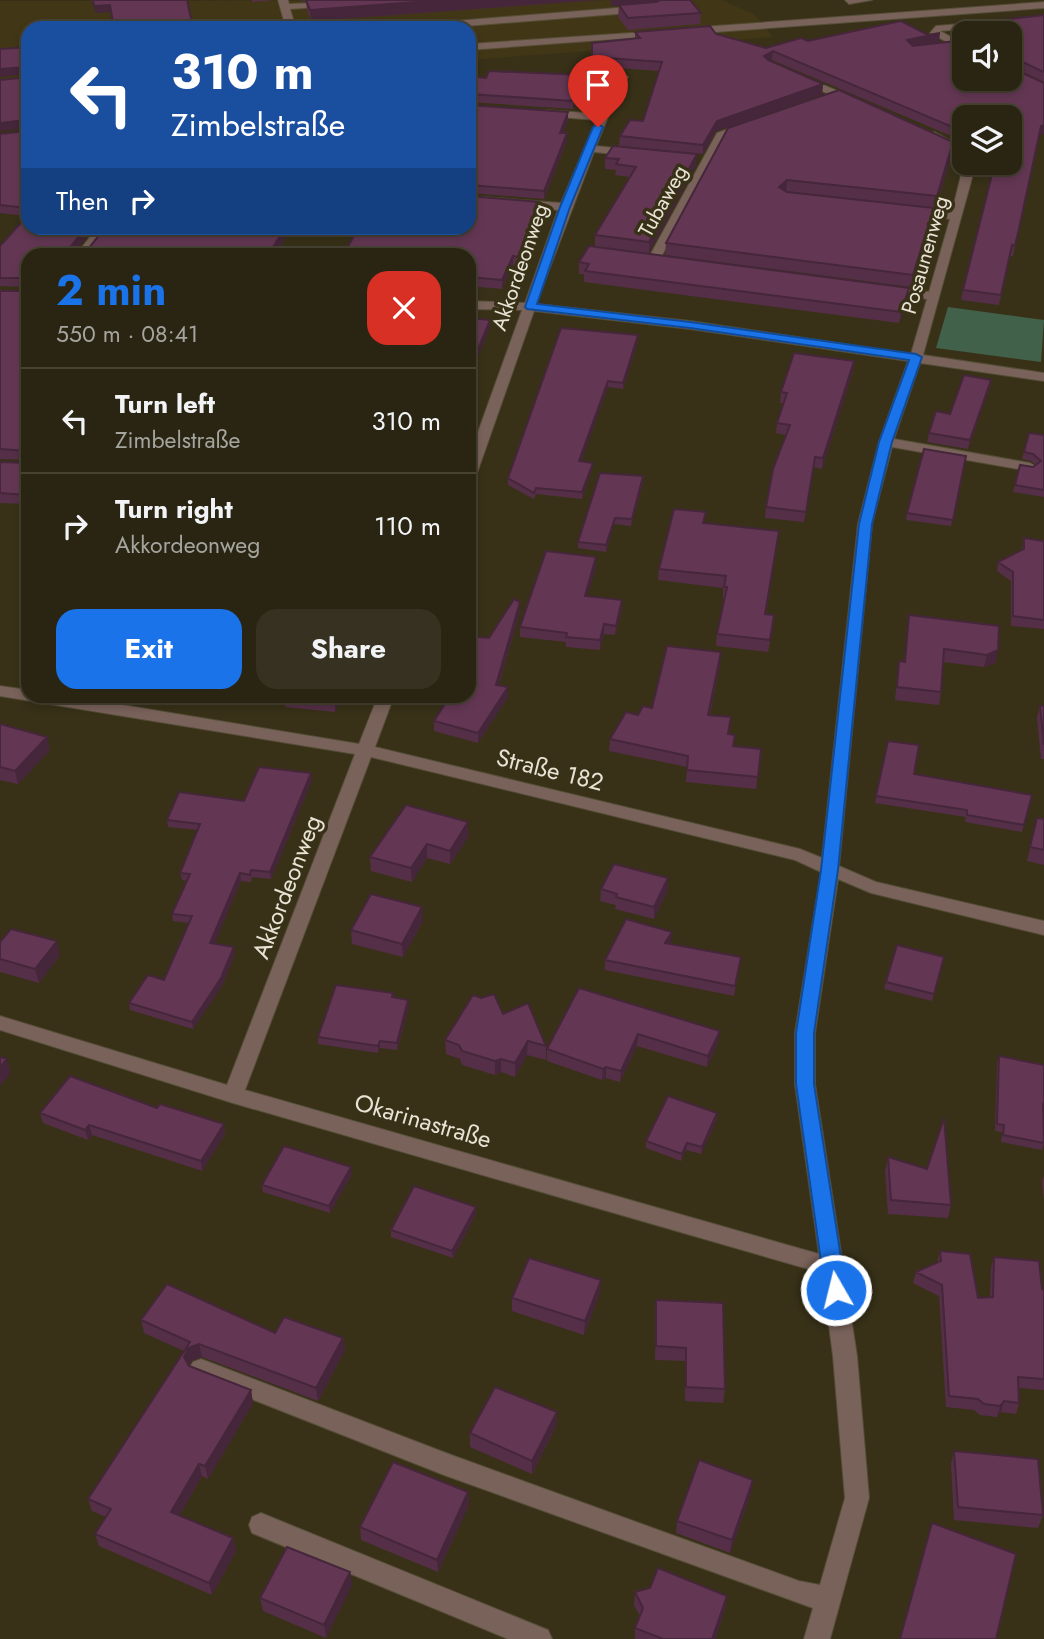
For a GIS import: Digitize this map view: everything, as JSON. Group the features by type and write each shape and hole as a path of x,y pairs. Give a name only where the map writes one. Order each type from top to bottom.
{"street":[{"path":"289,21 284,3 376,0"},
{"path":"476,22 656,8 673,2 672,0"},
{"path":"849,1 867,0"},
{"path":"676,32 1044,5"},
{"path":"1022,22 1044,20"},
{"path":"952,28 936,29 935,33 952,42"},
{"path":"476,46 663,33"},
{"path":"934,47 952,46"},
{"path":"793,75 864,105"},
{"name":"Akkordeonweg","path":"476,456 565,207 614,88 623,77"},
{"path":"825,99 839,94"},
{"path":"536,112 602,117"},
{"name":"Tubaweg","path":"667,261 648,258 721,135 760,121"},
{"path":"926,132 952,146"},
{"name":"Tubaweg","path":"589,148 641,154"},
{"name":"Tubaweg","path":"694,160 707,161"},
{"name":"Posaunenweg","path":"817,1639 857,1498 845,1356 805,1084 805,1033 830,870 865,524 886,442 916,357 967,175"},
{"path":"476,200 565,207"},
{"path":"903,210 955,216"},
{"path":"866,287 933,296"},
{"path":"476,305 531,307 690,325 1044,377"},
{"path":"886,442 1030,467"},
{"path":"0,691 21,694"},
{"name":"Straße 182","path":"77,703 365,750 800,855 871,887 1044,928"},
{"name":"Akkordeonweg","path":"233,1095 383,703"},
{"name":"Okarinastraße","path":"0,1023 233,1095 832,1267"},
{"path":"201,1369 444,1464 799,1593 828,1599"},
{"path":"261,1525 539,1639"}],"shaded area":[{"path":"721,0 754,14 773,37 476,59 476,21 21,21 21,94 0,96 0,1"}],"green space":[{"path":"948,307 1044,320 1041,362 936,348"}],"building":[{"path":"93,0 187,0 192,21 113,21 110,5 94,6"},
{"path":"306,0 443,0 310,10"},
{"path":"690,0 701,13 628,18 619,5 656,2"},
{"path":"1044,15 1044,72 1022,62 1022,21 991,21"},
{"path":"901,21 928,35 940,33 907,40 913,46 952,41 952,91 1022,91 1022,73 1044,83 1044,125 1041,126 1015,246 1012,245 1001,295 963,290 992,175 1022,175 1022,105 952,105 952,127 773,51 764,56 823,84 717,121 703,145 620,136 630,120 643,121 662,62 592,57 592,43 640,38 635,32 710,26 716,34 766,48 801,38 808,41"},
{"path":"21,48 21,67 0,69 0,49"},
{"path":"489,71 583,75 573,101 476,94 476,77 486,78"},
{"path":"21,78 21,121 0,123 0,80"},
{"path":"839,90 952,142 937,196 787,180 779,187 787,192 934,208 913,275 666,243 728,128"},
{"path":"476,105 568,112 560,133 567,133 544,191 476,186"},
{"path":"21,132 21,207 0,205 0,134"},
{"path":"613,146 697,154 649,242 595,235 636,167 616,164 619,159 605,158"},
{"path":"476,197 539,202 518,257 513,256 502,280 476,278 476,248 347,248 354,235 476,235"},
{"path":"21,223 21,235 80,235 72,248 21,248 21,278 0,278 0,246"},
{"path":"99,235 281,235 272,248 89,248"},
{"path":"589,246 909,288 901,312 585,271 589,264 579,262"},
{"path":"0,291 21,291 21,450 0,449"},
{"path":"476,319 490,320 476,354"},
{"path":"561,328 638,335 623,383 608,381 579,461 593,463 582,492 536,488 534,493 508,478"},
{"path":"794,353 854,361 823,458 815,457 806,512 766,507 773,469 790,425 777,423 787,393 781,392"},
{"path":"964,375 991,380 970,440 929,433 936,411 950,414"},
{"path":"1029,433 1044,435 1044,490 1015,485 1020,465 1033,467 1041,461 1033,454 1024,452"},
{"path":"924,449 966,456 953,520 907,513"},
{"path":"0,462 21,463 21,494 0,493"},
{"path":"600,473 643,476 632,519 615,518 606,545 578,542"},
{"path":"674,509 706,512 703,523 779,531 765,614 774,615 770,640 717,634 727,587 724,587 726,576 659,569"},
{"path":"1024,538 1044,541 1044,620 1013,616 1013,572 998,562 1024,549"},
{"path":"546,551 596,557 585,596 622,600 616,626 604,624 600,640 566,637 567,633 520,627"},
{"path":"514,599 520,602 496,685 508,687 478,733 434,721 446,703 476,703 476,637 489,638"},
{"path":"909,615 999,626 998,650 987,655 944,649 941,692 897,687 899,661 905,662"},
{"path":"667,646 721,652 708,715 731,717 728,734 735,735 733,746 761,749 758,777 687,770 688,756 610,739 626,712 638,715 643,706 652,708"},
{"path":"1040,706 1044,706 1044,745"},
{"path":"0,724 47,737 15,771 0,767"},
{"path":"888,741 919,745 914,774 1032,795 1024,825 967,815 967,810 876,796"},
{"path":"259,767 311,773 270,872 251,870 250,875 240,873 210,943 234,947 221,978 192,1022 129,1003 148,975 164,980 192,916 172,914 190,874 180,873 200,824 167,820 179,792 244,801"},
{"path":"406,805 468,822 450,851 427,844 411,868 370,857"},
{"path":"1037,818 1044,819 1044,850 1030,847"},
{"path":"614,864 668,878 654,907 616,897 617,894 601,889"},
{"path":"371,894 422,907 402,944 351,930"},
{"path":"626,919 672,932 665,943 741,957 735,986 605,960"},
{"path":"11,929 57,941 35,969 0,959 0,942"},
{"path":"897,945 944,957 934,994 886,982"},
{"path":"336,985 393,993 392,997 408,1000 397,1043 380,1041 378,1046 318,1037"},
{"path":"579,988 720,1031 708,1056 638,1034 621,1071 606,1067 603,1069 547,1049"},
{"path":"494,994 503,1014 528,1003 546,1046 528,1041 515,1063 501,1059 495,1061 462,1051 459,1045 445,1040 473,995 481,998"},
{"path":"999,1056 1044,1065 1044,1143 1003,1135 1004,1125 997,1124"},
{"path":"0,1057 7,1059 0,1067"},
{"path":"70,1076 157,1108 160,1104 224,1124 201,1161 89,1125 85,1130 40,1113"},
{"path":"668,1096 717,1113 702,1147 687,1143 682,1154 646,1141"},
{"path":"944,1118 951,1205 891,1200 888,1157 927,1169"},
{"path":"284,1146 351,1167 329,1206 262,1185"},
{"path":"414,1186 476,1207 452,1251 391,1230"},
{"path":"940,1251 970,1254 978,1298 993,1297 994,1257 1039,1261 1044,1290 1044,1379 1018,1377 1019,1403 1004,1401 1000,1406 984,1404 978,1399 949,1396 942,1285 916,1272 941,1261"},
{"path":"529,1258 601,1280 585,1321 512,1298"},
{"path":"167,1284 275,1333 284,1317 343,1338 316,1388 199,1344 188,1348 184,1357 189,1366 251,1390 205,1466 199,1464 171,1512 233,1538 209,1583 95,1534 111,1509 88,1499 190,1342 141,1320"},
{"path":"656,1300 723,1303 725,1389 686,1387 686,1348 656,1346"},
{"path":"495,1387 557,1412 532,1461 470,1433"},
{"path":"954,1451 1038,1459 1043,1515 958,1507"},
{"path":"699,1460 753,1480 732,1540 677,1521"},
{"path":"393,1462 468,1492 437,1560 360,1527"},
{"path":"932,1523 1016,1554 996,1639 900,1639"},
{"path":"287,1547 350,1572 324,1625 260,1598"},
{"path":"658,1568 727,1596 712,1639 663,1639 635,1628 643,1608 635,1592 650,1588"}],"route":[{"path":"598,127 565,207 531,307 690,325 916,357 886,442 865,524 830,870 805,1033 805,1084 836,1290"}]}
